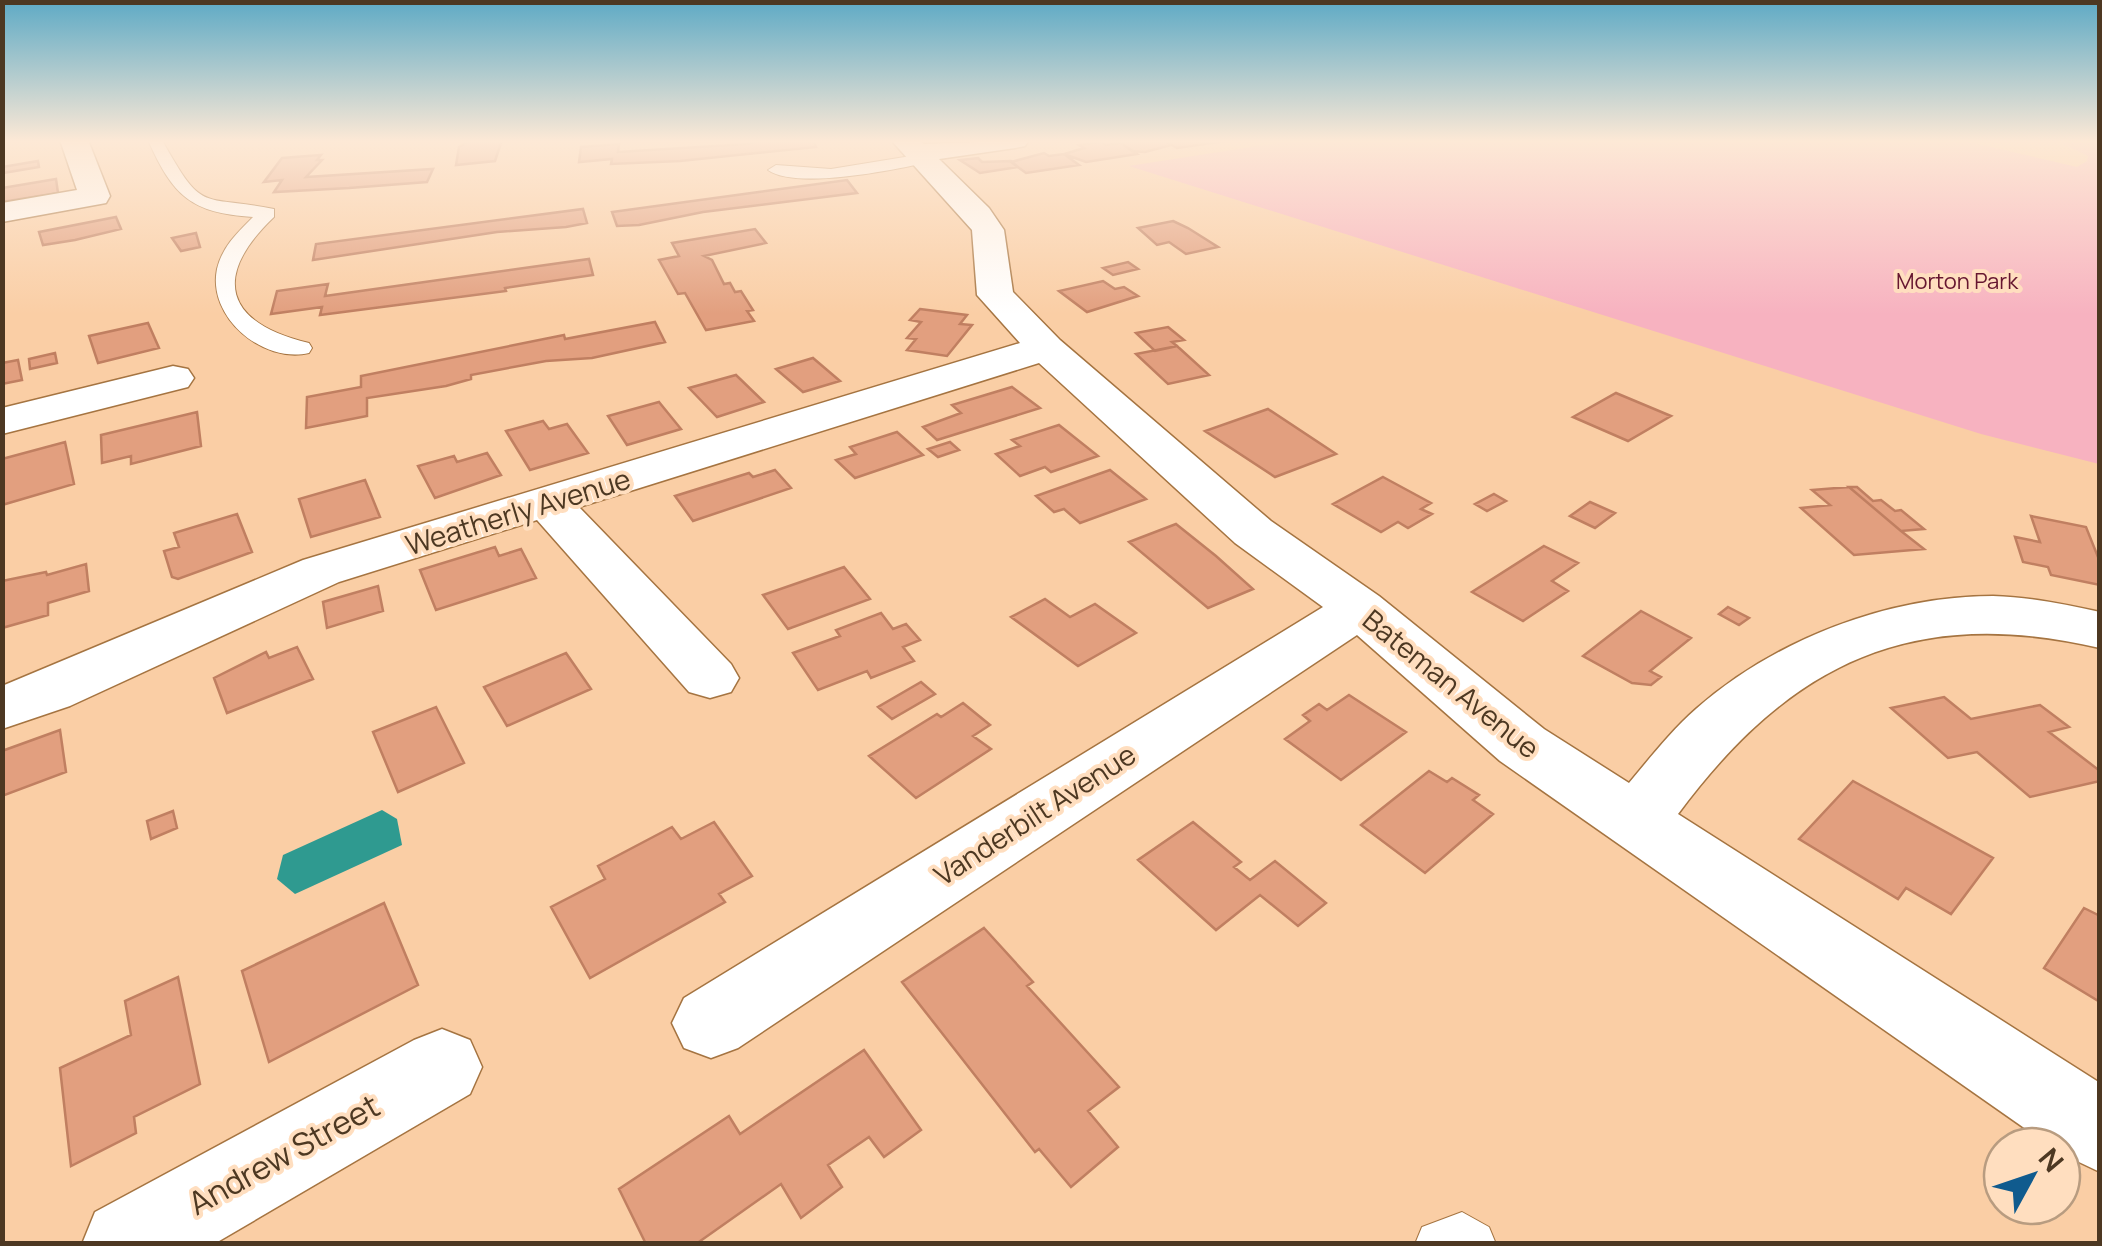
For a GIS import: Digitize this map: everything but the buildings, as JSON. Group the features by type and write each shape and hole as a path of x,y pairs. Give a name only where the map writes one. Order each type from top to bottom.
{"street":[{"path":"2,213 83,198"},
{"name":"Bateman Avenue","path":"962,198 988,230 995,296 1046,348 1253,532 1360,608 1522,745 2100,1131"},
{"name":"Weatherly Avenue","path":"2,708 50,692 321,570 548,504 1046,348"},
{"path":"2,421 173,378"},
{"path":"548,504 710,678"},
{"name":"Vanderbilt Avenue","path":"711,1024 1360,608"},
{"path":"1634,823 1716,725 1811,657 1912,623 1979,614 2041,617 2100,630"},
{"name":"Andrew Street","path":"127,1244 442,1067"}],"lane":[{"path":"190,198 197,203 268,213 226,264 222,281 240,325 268,342 302,348"},
{"path":"1439,1244 1462,1236 1472,1244"}],"green space":[{"name":"Morton Park","path":"1231,198 2099,198 2099,464 1981,434"}],"water":[{"path":"382,810 397,819 402,845 295,894 277,879 283,855"}]}
